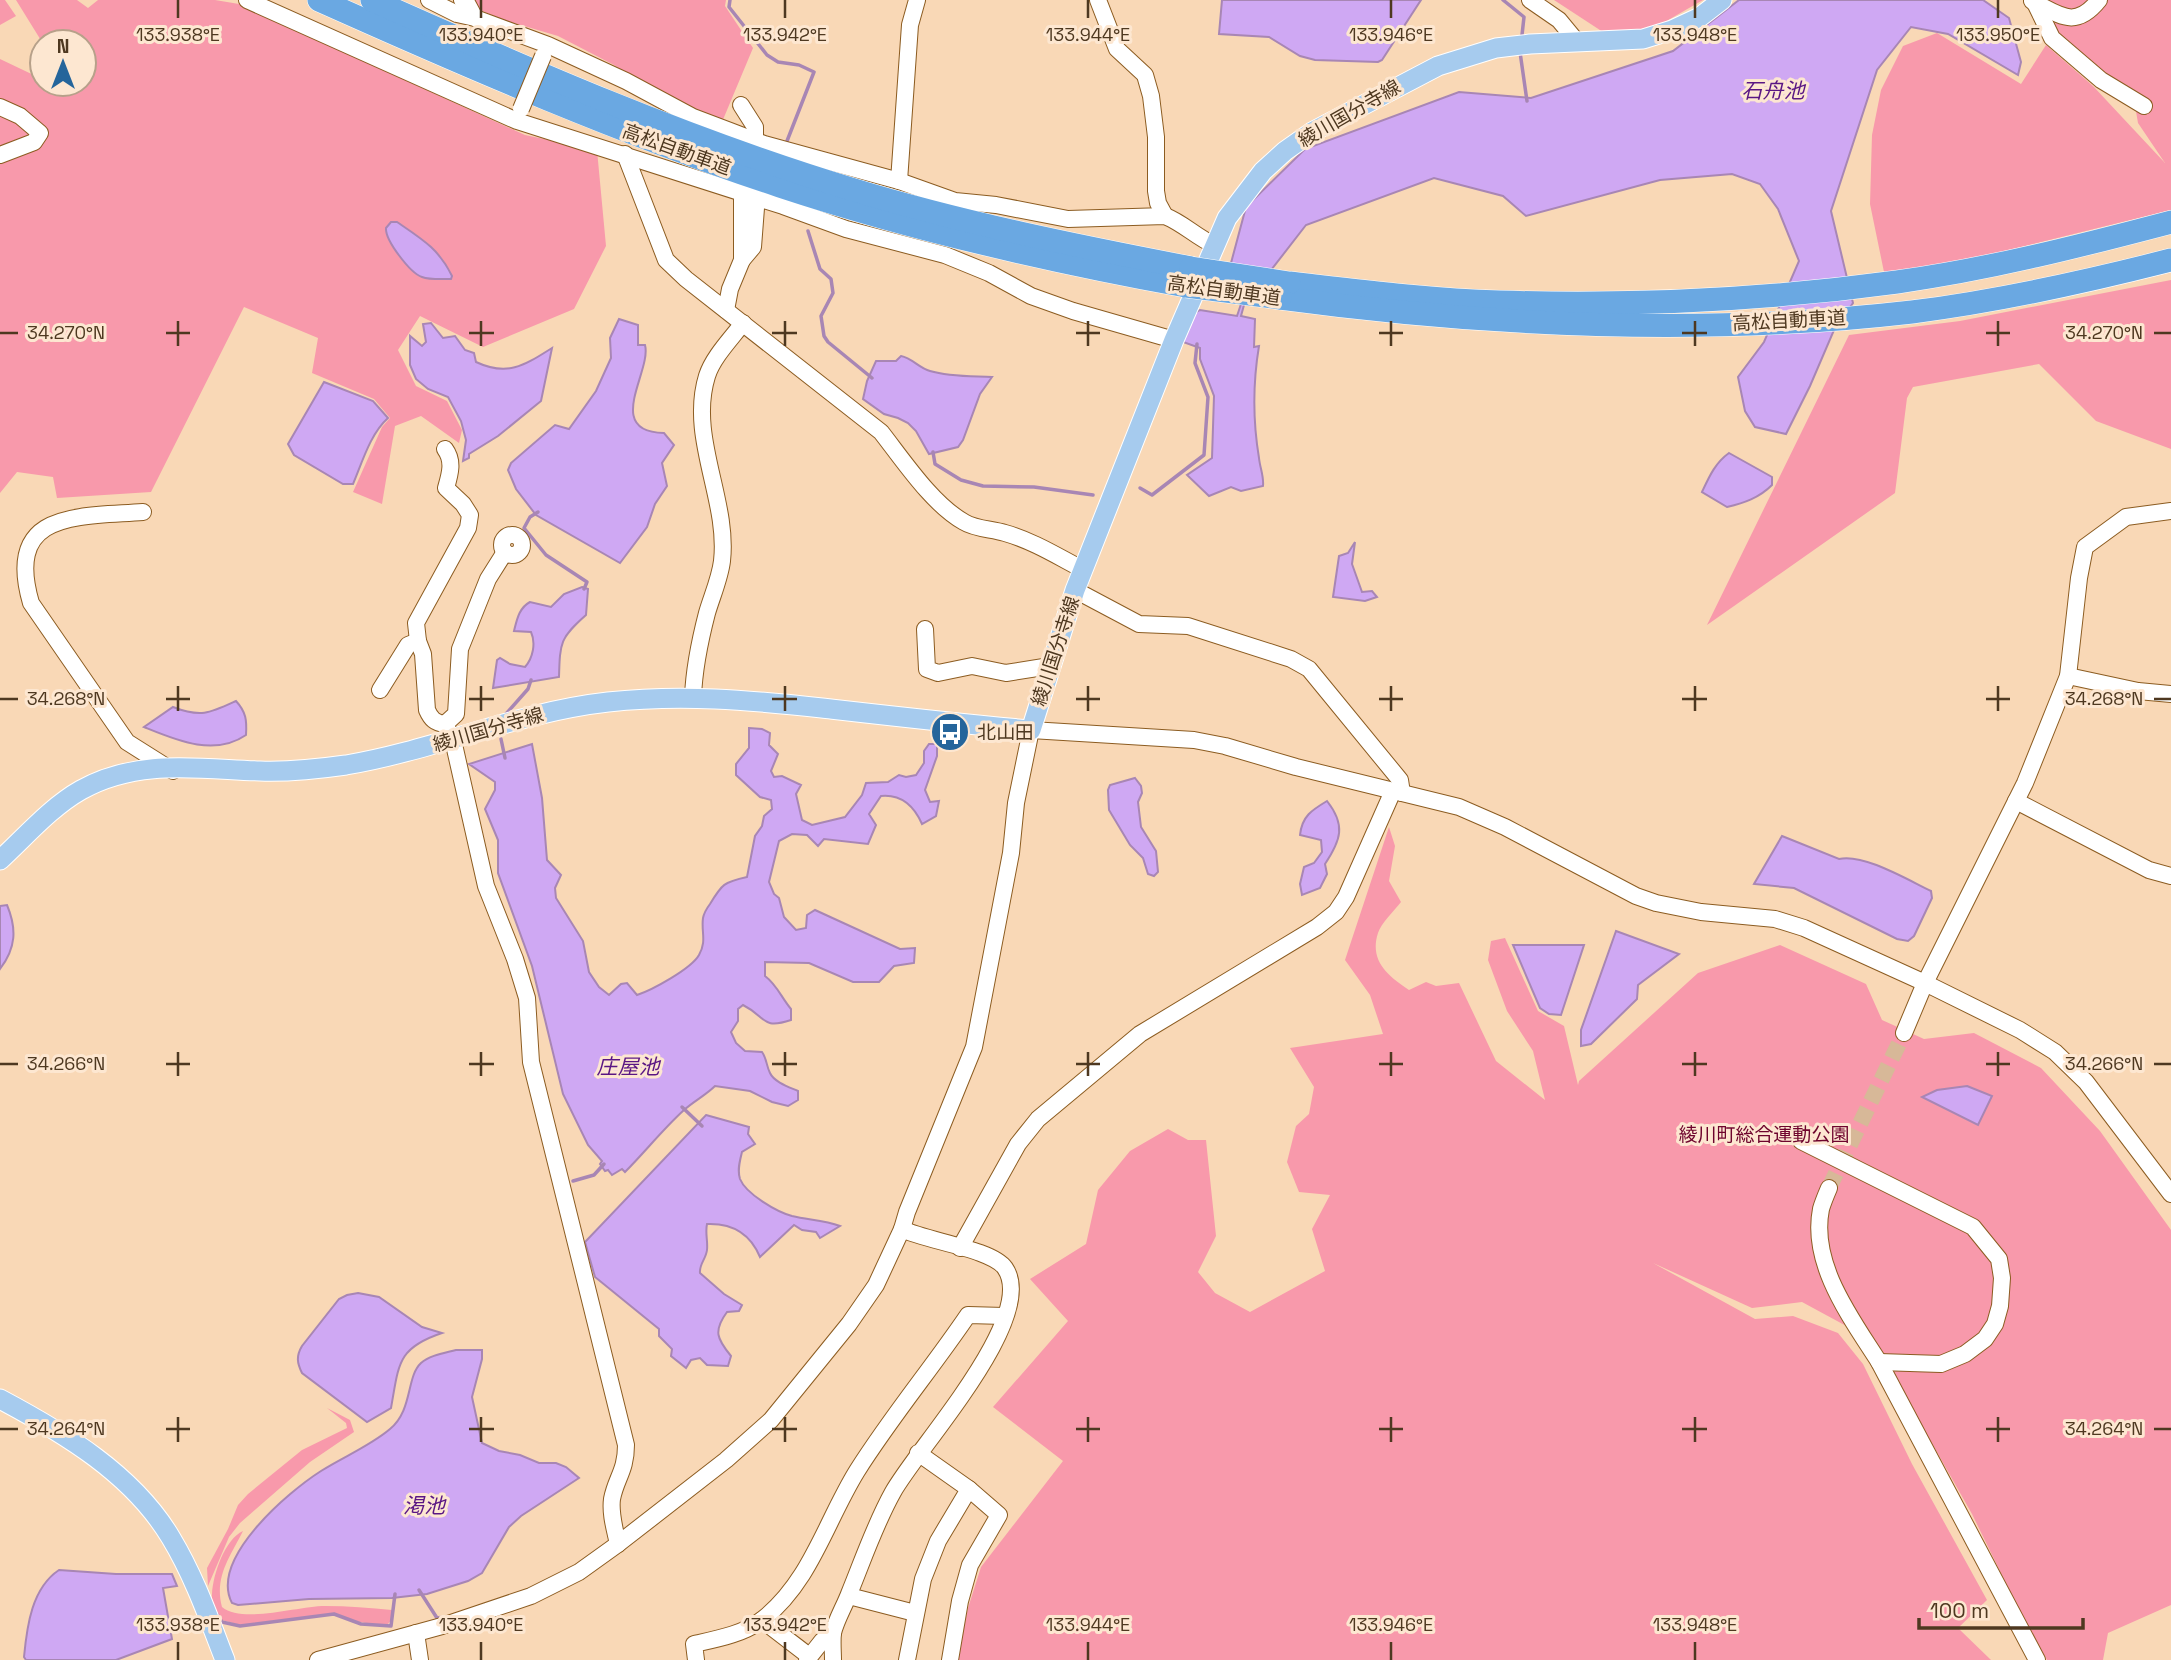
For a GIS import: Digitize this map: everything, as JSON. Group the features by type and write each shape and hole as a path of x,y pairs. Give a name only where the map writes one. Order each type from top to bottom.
{"highway":[{"name":"高松自動車道","path":"319,0 534,95 780,186 1042,259 1284,291 1369,310 1495,320 1626,325 1809,321 1912,312 2059,288 2171,260"},
{"name":"高松自動車道","path":"372,0 542,75 708,141 798,172 929,211 1189,277"},
{"name":"高松自動車道","path":"1284,291 1377,293 1499,302 1623,303 1732,299 1899,282 2044,255 2171,222"}],"main road":[{"name":"綾川国分寺線","path":"0,860 80,790 120,773 139,769 305,769 395,755 449,732 560,710 649,698 693,697 1031,730 1075,590 1174,341 1227,218 1263,171 1312,132 1410,79 1448,62 1496,48 1643,39 1700,17 1722,0"},
{"path":"0,1399 82,1447 141,1497 171,1537 192,1577 225,1660"}],"street":[{"path":"247,0 519,115 625,154 846,229 991,268 1031,296 1174,341"},
{"path":"429,0 626,81 693,117 776,147 900,181 955,201 1005,212 1068,219 1165,216 1214,245"},
{"path":"462,0 475,18"},
{"path":"900,181 910,25 917,0"},
{"path":"1098,0 1117,49 1145,75 1151,96 1156,137 1156,191 1158,203 1165,216"},
{"path":"1530,0 1559,20 1578,43"},
{"path":"2032,1 2065,18 2078,18 2099,0"},
{"path":"2032,1 2052,38 2101,80 2144,107"},
{"path":"519,115 546,50"},
{"path":"741,105 755,127 755,137"},
{"path":"0,107 20,116 40,133 34,142 0,155"},
{"path":"625,154 666,260 881,432 910,473 965,523 1006,533 1040,546 1083,569"},
{"path":"726,310 730,289 742,260 743,194"},
{"path":"742,260 753,247 756,208"},
{"path":"693,697 705,621 722,562 722,539 702,419 703,395 708,374 718,356 743,324"},
{"path":"445,449 452,468 446,488 470,515 468,528 416,623 423,654 427,710 430,717 449,732"},
{"path":"1904,1033 1925,983 2016,801 2068,676 2085,547 2126,517 2171,511"},
{"path":"143,512 75,517 42,529 30,544 26,556 25,582 31,603 127,742 172,771"},
{"path":"505,552 488,579 460,649 456,714 449,732 486,886 527,998 531,1062 626,1445 623,1473 612,1498 618,1544"},
{"path":"960,1248 1018,1144 1038,1119 1140,1034 1317,927 1336,912 1398,792 1401,780 1309,669 1291,659 1188,626 1139,624 1075,590"},
{"path":"925,629 927,669 938,673 972,666 1006,673 1050,666"},
{"path":"380,690 408,645 418,641"},
{"path":"2068,676 2138,691 2171,694"},
{"path":"318,1660 416,1633 531,1596 579,1572 726,1460 771,1420 849,1324 876,1285 902,1229 906,1212 972,1054 1011,853 1016,803 1031,730 1194,740 1225,746 1296,767 1459,807 1505,827 1636,896 1656,903 1701,912 1775,919 1804,928 1925,983 2020,1030 2055,1052 2086,1082 2171,1194"},
{"path":"2016,801 2149,870 2171,876"},
{"path":"1801,1141 1973,1227 1992,1247 1999,1259 2002,1278 2000,1306 1995,1324 1985,1339 1965,1354 1941,1364 1879,1362"},
{"path":"1829,1188 1821,1210 1821,1250 1832,1280 1847,1311 1879,1362 2037,1660"},
{"path":"833,1660 833,1633 881,1515 918,1453 985,1361 999,1335 1011,1292 1010,1279 1004,1267 994,1257 917,1237 902,1229"},
{"path":"696,1660 694,1644 732,1635 762,1620 805,1572 856,1472 968,1315 1004,1316"},
{"path":"918,1453 969,1489 999,1515 970,1565 960,1601 950,1660"},
{"path":"907,1660 923,1579 938,1541 969,1489"},
{"path":"849,1596 915,1613"},
{"path":"762,1620 808,1658 822,1641 833,1633"},
{"path":"416,1633 420,1660"}],"green space":[{"path":"0,0 5,0 16,16 0,25"},
{"path":"16,0 77,0 88,8 98,0 215,0 239,4 525,135 597,150 606,246 574,309 483,347 420,316 398,350 416,386 447,401 462,430 459,443 421,416 395,426 382,504 353,492 382,427 390,418 374,399 312,373 318,338 244,307 151,492 57,498 53,477 17,472 0,493 0,59 28,72 28,98 98,98 98,28 33,28"},
{"path":"456,0 726,0 725,6 753,48 722,122 664,98 614,65 558,36 504,20"},
{"path":"1554,0 1703,0 1656,27 1606,34"},
{"path":"2043,0 2171,0 2171,210 1956,263 1884,272 1870,204 1872,135 1881,90 1903,46 1937,33 2021,84 2046,45 2093,86 2165,163 2138,123 2133,94 2104,76 2059,34"},
{"path":"2171,280 2171,449 2096,421 2039,364 1913,387 1907,398 1895,493 1707,625 1849,335 1960,321"},
{"name":"綾川町総合運動公園","path":"1389,827 1395,846 1389,881 1401,902 1378,933 1376,952 1382,967 1409,990 1426,982 1436,986 1459,983 1496,1061 1545,1100 1533,1051 1507,1011 1488,960 1491,941 1505,938 1538,1011 1564,1026 1578,1085 1579,1081 1698,973 1780,945 1866,984 1882,1020 1924,1039 1974,1033 2041,1068 2100,1131 2171,1230 2171,1605 2108,1633 2103,1660 2047,1660 1972,1514 1874,1341 1802,1302 1752,1308 1653,1263 1755,1319 1793,1316 1838,1333 1863,1364 1912,1464 1987,1600 1958,1628 1991,1660 957,1660 968,1608 981,1567 1063,1461 993,1407 1068,1321 1030,1279 1086,1244 1098,1190 1130,1151 1168,1129 1188,1140 1206,1140 1216,1236 1198,1272 1215,1293 1250,1312 1325,1271 1312,1229 1330,1195 1299,1192 1287,1162 1296,1126 1309,1114 1314,1087 1290,1048 1383,1034 1370,995 1345,960"},
{"path":"327,1408 350,1420 354,1432 310,1462 240,1523 229,1537 208,1586 207,1568 238,1505 302,1450 347,1428 346,1423"},
{"path":"243,1531 222,1577 222,1607 231,1612 257,1614 314,1607 359,1607 392,1610 392,1619 388,1624 381,1625 359,1622 334,1613 240,1625 222,1620 212,1601 215,1577 226,1549"}],"water":[{"path":"1222,0 1421,0 1382,60 1378,62 1315,60 1300,56 1269,37 1219,34"},
{"name":"石舟池","path":"1739,0 1983,0 2009,18 2021,62 2018,75 1948,34 1911,27 1877,70 1831,211 1853,303 1834,330 1786,434 1755,427 1745,411 1738,377 1764,342 1799,261 1778,209 1760,184 1732,174 1660,180 1526,216 1503,196 1434,178 1306,225 1244,305 1241,316 1255,319 1254,347 1259,346 1255,416 1263,486 1241,491 1231,487 1209,496 1187,475 1212,458 1214,396 1200,359 1200,348 1183,342 1193,314 1200,310 1237,316 1241,304 1231,263 1246,207 1305,149 1459,92 1531,98 1673,51"},
{"path":"391,222 397,222 429,245 447,267 451,279 425,278 411,269 399,256 387,233 386,228"},
{"path":"619,319 638,325 638,345 645,345 645,356 634,398 633,412 636,422 646,430 664,433 674,445 662,463 667,486 655,504 647,527 620,563 536,515 516,489 508,470 511,463 555,425 569,429 596,391 611,358 610,338"},
{"path":"431,323 443,338 455,336 465,350 474,353 476,362 498,369 525,364 552,348 541,401 463,461 466,440 461,421 448,397 428,389 416,379 410,365 410,336 422,346 426,342 423,324"},
{"path":"901,356 926,370 938,373 992,377 980,394 958,447 929,454 916,431 908,423 884,414 863,399 876,361 896,361"},
{"path":"324,382 373,401 388,418 371,440 353,484 343,484 294,455 288,444"},
{"path":"1729,453 1772,477 1772,485 1751,499 1727,507 1702,492 1716,466"},
{"path":"1355,542 1352,564 1362,592 1372,591 1377,597 1365,601 1333,597 1339,556 1348,553"},
{"path":"582,587 588,589 586,615 566,635 561,648 559,677 493,688 497,660 500,658 510,664 525,667 532,655 531,632 514,631 523,607 530,602 551,607 564,594"},
{"path":"236,701 245,716 246,735 234,742 208,746 195,744 144,727 173,707 205,713"},
{"name":"庄屋池","path":"749,728 770,733 769,745 778,754 771,771 774,777 782,776 801,785 796,794 802,820 812,825 845,817 862,795 866,783 888,782 899,775 916,775 924,763 924,751 929,744 937,744 937,756 925,790 930,802 939,801 936,816 922,824 906,802 895,797 881,796 869,814 876,825 868,844 824,839 818,846 807,835 792,834 779,841 769,882 774,894 779,898 784,917 796,930 806,928 807,915 815,910 900,949 915,948 914,963 894,966 879,982 853,982 809,963 765,962 765,976 791,1009 791,1020 769,1023 743,1005 738,1009 738,1021 731,1032 736,1043 745,1051 762,1052 772,1076 798,1091 798,1100 788,1106 772,1102 750,1091 715,1086 676,1117 625,1172 622,1169 612,1175 608,1170 605,1171 600,1164 602,1161 588,1145 563,1094 532,966 498,873 498,840 485,809 495,790 495,782 469,764 532,744 542,798 547,860 561,875 555,888 556,898 583,941 589,972 599,987 609,995 621,984 627,983 637,995 671,978 695,961 703,945 703,918 708,907 724,885 747,877 755,836 762,826 764,816 772,809 771,800 760,797 736,775 736,764 749,748"},
{"path":"1135,778 1142,793 1138,802 1141,827 1156,851 1158,872 1154,876 1148,874 1143,858 1130,845 1109,810 1110,785"},
{"path":"1327,801 1339,825 1338,840 1325,864 1327,874 1320,888 1302,895 1300,884 1304,867 1314,863 1322,852 1321,840 1300,835 1301,828 1309,814"},
{"path":"1782,836 1839,859 1849,858 1873,864 1931,891 1932,898 1914,936 1908,941 1897,939 1794,888 1754,884"},
{"path":"7,905 13,938 9,954 0,969 0,906"},
{"path":"1616,931 1679,954 1638,985 1637,999 1591,1044 1581,1046 1581,1030"},
{"path":"1513,945 1584,945 1561,1015 1549,1014 1540,1008"},
{"path":"1967,1086 1992,1096 1978,1125 1922,1097 1937,1090"},
{"path":"706,1115 749,1127 748,1134 755,1144 742,1152 739,1172 743,1185 755,1196 786,1214 840,1226 820,1238 816,1232 802,1230 794,1225 760,1257 751,1242 739,1231 724,1225 707,1224 707,1250 700,1273 724,1294 742,1305 739,1311 727,1312 718,1330 722,1345 731,1356 728,1366 707,1365 700,1358 691,1360 686,1368 671,1356 672,1349 659,1336 659,1329 595,1277 585,1242"},
{"path":"358,1293 379,1297 422,1327 442,1333 416,1345 408,1352 399,1369 391,1408 367,1422 302,1373 298,1359 302,1346 339,1299"},
{"name":"渇池","path":"456,1350 482,1350 472,1397 482,1443 539,1463 556,1463 566,1467 579,1478 521,1516 509,1527 482,1573 468,1581 427,1594 392,1598 309,1599 238,1605 232,1603 228,1586 232,1567 241,1547 256,1528 272,1510 307,1481 390,1429 402,1413 416,1369 421,1363 433,1356"},
{"path":"59,1570 172,1574 177,1586 163,1588 172,1639 116,1660 26,1660 25,1645 32,1608 43,1587"}],"waterway":[{"path":"730,0 729,7 767,55 778,62 799,65 814,72 787,141"},
{"path":"1503,0 1524,17 1522,35"},
{"path":"1520,52 1527,101"},
{"path":"808,231 820,269 831,279 833,293 821,316 824,336 872,378"},
{"path":"1140,488 1152,495 1204,455 1208,397 1195,363 1197,344"},
{"path":"933,452 935,464 961,480 983,486 1034,487 1093,495"},
{"path":"538,512 530,517 524,528 546,555 587,582 584,589"},
{"path":"505,715 528,689 531,680"},
{"path":"501,739 505,758"},
{"path":"682,1107 702,1126"},
{"path":"573,1181 594,1175 604,1164"},
{"path":"419,1590 437,1618 445,1617"},
{"path":"216,1613 222,1622 240,1626 334,1614 361,1624 391,1626 395,1594"}],"tunnel":[{"path":"1829,1188 1904,1033"}],"place":[{"name":"北山田","path":"950,732"}]}
